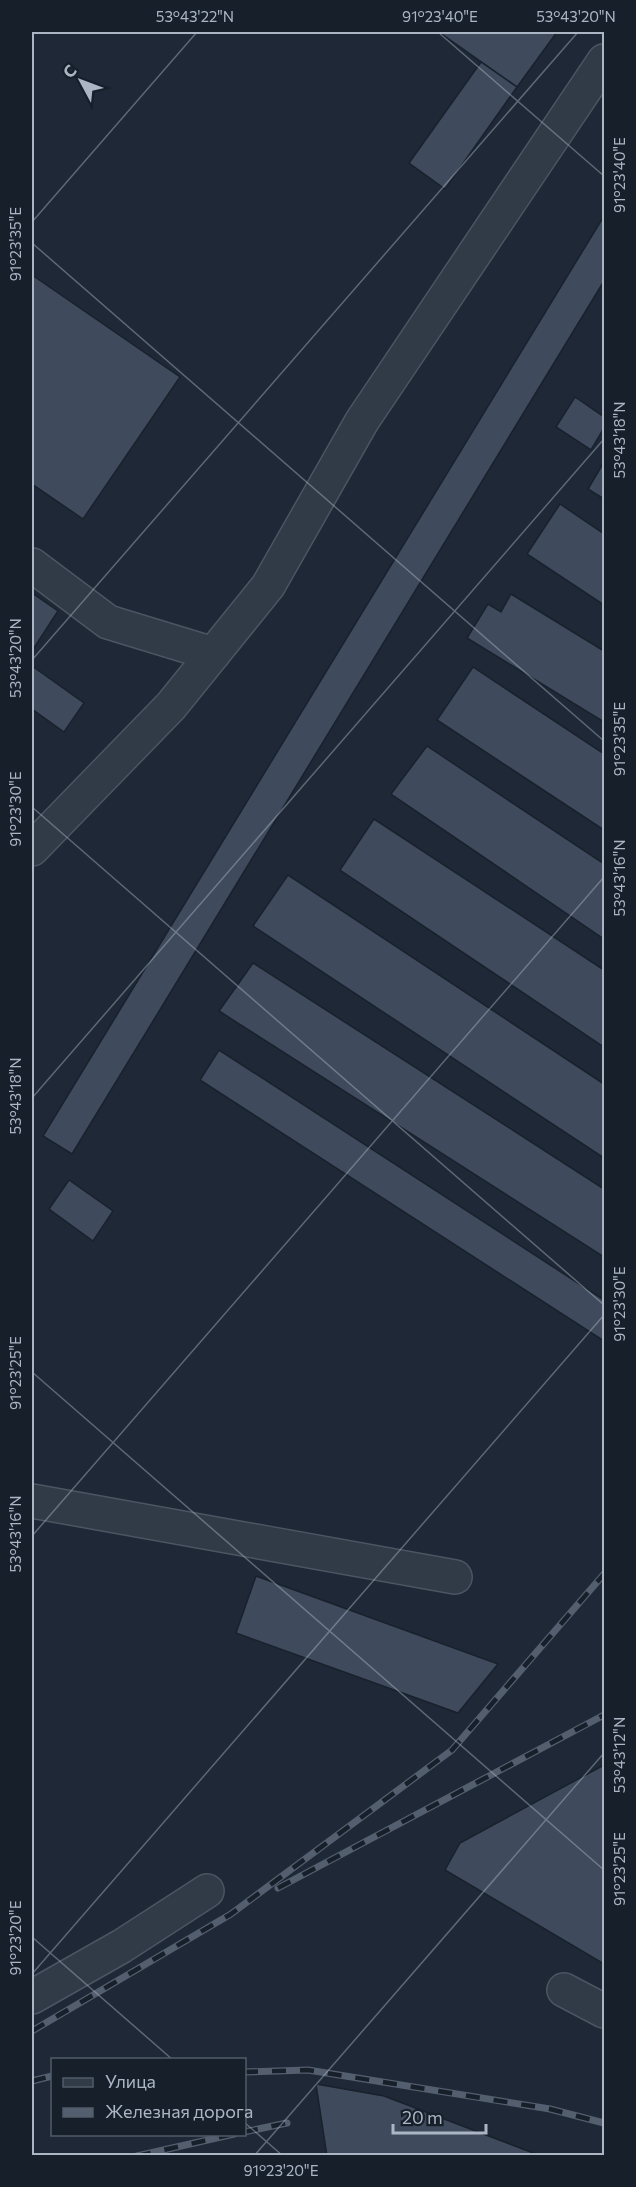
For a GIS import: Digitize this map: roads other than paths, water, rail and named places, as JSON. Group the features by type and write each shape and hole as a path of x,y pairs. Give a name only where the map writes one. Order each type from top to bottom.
{"lane":[{"path":"32,849 171,706 268,586 362,421 604,61"},
{"path":"32,565 108,622 213,654"},
{"path":"32,1502 455,1577"},
{"path":"32,1997 122,1946 207,1891"},
{"path":"564,1990 604,2011"}],"railway":[{"path":"32,2031 231,1914 452,1750 604,1574"},
{"path":"278,1888 604,1715"},
{"path":"246,2072 308,2070 550,2109 604,2123"},
{"path":"32,2081 51,2076"},
{"path":"246,2132 287,2123"},
{"path":"137,2156 225,2136"}]}
